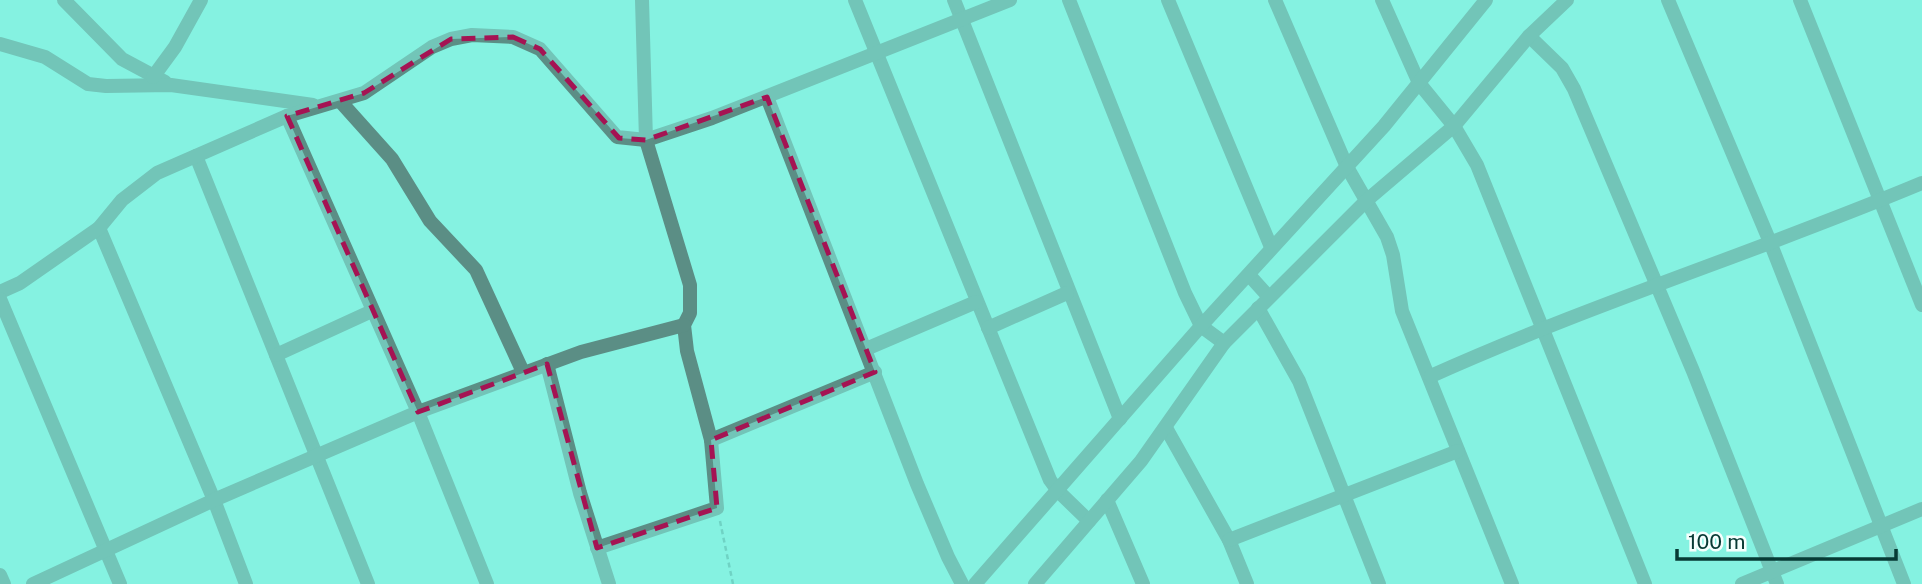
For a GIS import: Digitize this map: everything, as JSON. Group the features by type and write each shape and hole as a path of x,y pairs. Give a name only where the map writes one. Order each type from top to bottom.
{"street":[{"path":"64,0 122,59 153,78 171,85"},
{"path":"153,78 175,47 201,0"},
{"path":"597,548 717,508 711,440 687,351 684,325 690,313 690,285 646,140 642,0"},
{"path":"855,0 1030,433 1058,491 1089,521"},
{"path":"954,0 1120,419"},
{"path":"0,292 29,277 99,228 122,200 157,173 314,105 340,101 383,83 432,47 451,39 472,35 513,37 540,49 617,137 646,140 877,55 1010,0"},
{"path":"1069,0 1162,237 1201,326 1224,343"},
{"path":"1168,0 1271,247"},
{"path":"1275,0 1346,167 1387,237 1394,255 1402,311 1431,376 1512,584"},
{"path":"1382,0 1419,83 1454,126 1477,165 1645,584"},
{"path":"975,584 1271,247 1346,167 1486,0"},
{"path":"1035,584 1166,428 1224,343 1366,201 1454,126 1529,36 1567,0"},
{"path":"1668,0 1770,242 1904,584"},
{"path":"1800,0 1922,305"},
{"path":"1529,36 1562,68 1574,89 1693,371 1774,577"},
{"path":"0,44 45,57 88,83 106,86 171,85 314,105"},
{"path":"767,97 876,372 917,484 947,558 962,584"},
{"path":"340,101 392,159 430,221 476,270 523,372"},
{"path":"287,116 418,412 487,584"},
{"path":"196,156 368,584"},
{"path":"1431,376 1543,329 1656,288 1922,183"},
{"path":"99,228 214,500 246,584"},
{"path":"1249,275 1269,297"},
{"path":"988,328 1068,293"},
{"path":"0,299 120,584"},
{"path":"866,349 976,302"},
{"path":"1258,308 1299,381 1379,584"},
{"path":"276,355 372,311"},
{"path":"33,584 106,548 418,412 547,363 684,325"},
{"path":"547,363 562,431 609,584"},
{"path":"711,440 876,372"},
{"path":"1166,428 1229,540 1247,584"},
{"path":"1229,540 1458,451"},
{"path":"1107,500 1143,584"},
{"path":"1742,584 1774,577 1922,509"},
{"path":"0,575 4,584"}],"path":[{"path":"717,508 733,584"}],"highlighted area":[{"path":"513,37 540,49 619,138 646,140 767,97 875,372 711,440 717,508 597,548 547,364 418,412 287,116 364,93 451,39"}]}
